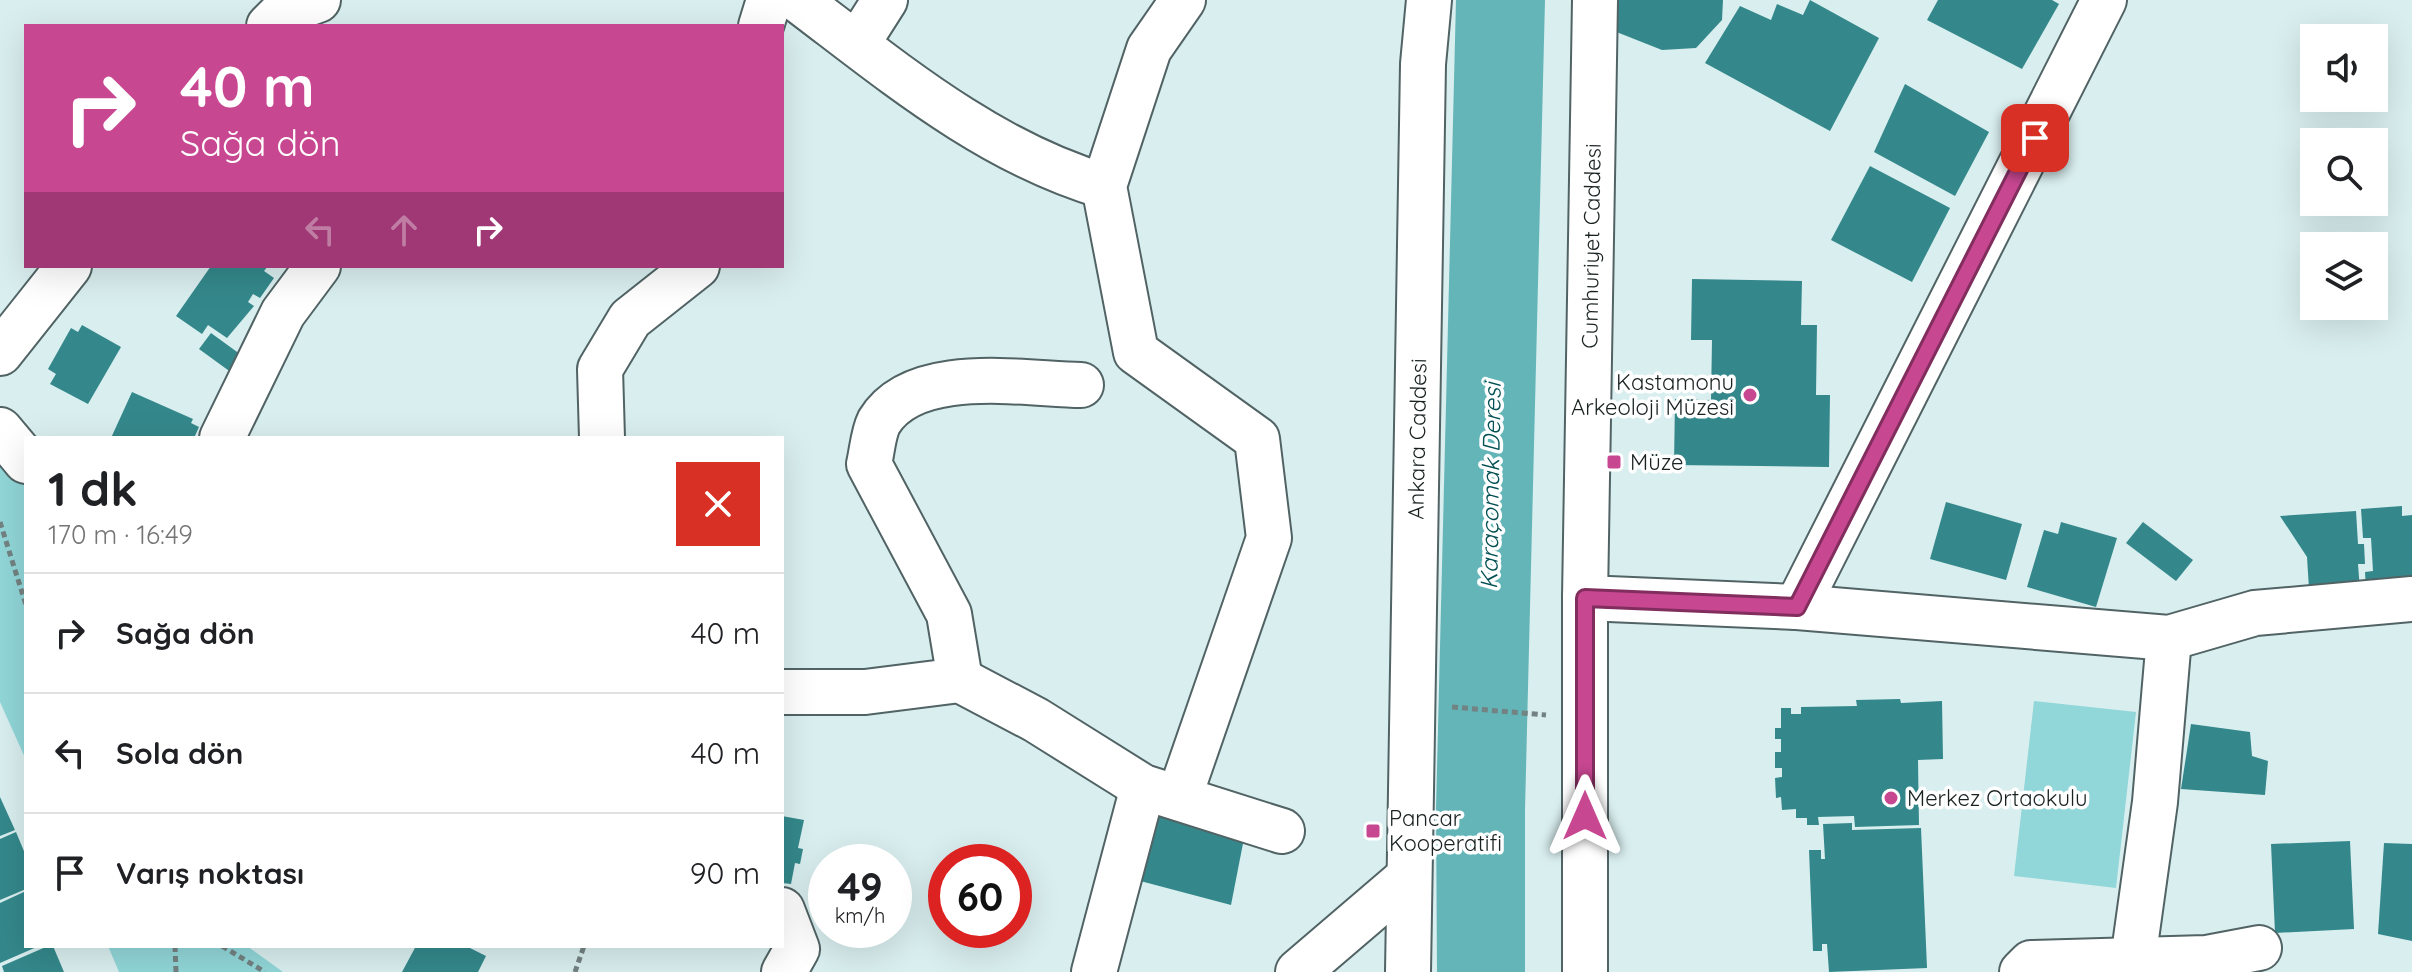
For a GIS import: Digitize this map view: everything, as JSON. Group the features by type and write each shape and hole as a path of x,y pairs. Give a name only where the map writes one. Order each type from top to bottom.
{"street":[{"path":"271,24 282,13 318,0"},
{"path":"762,24 769,0"},
{"path":"798,0 943,109 1071,177 1104,186"},
{"path":"857,44 885,0"},
{"path":"1094,972 1161,792 1269,538 1257,439 1136,352 1104,186 1149,49 1183,0"},
{"name":"Ankara Caddesi","path":"1408,972 1423,64 1429,0"},
{"name":"Cumhuriyet Caddesi","path":"1585,972 1585,598 1595,0"},
{"path":"1797,607 2104,0"},
{"path":"0,353 67,268"},
{"path":"223,436 283,313 317,268"},
{"path":"602,436 600,369 630,319 694,268"},
{"path":"960,680 949,614 869,464 878,424 896,402 941,382 1081,385"},
{"path":"0,430 24,459"},
{"path":"1585,598 1797,607 2169,638 2255,613 2412,599"},
{"path":"2133,960 2155,802 2169,638"},
{"path":"784,692 865,692 960,680 1161,792 1282,831"},
{"path":"1298,972 1409,877"},
{"path":"784,915 797,949 784,972"},
{"path":"2022,972 2031,963 2206,958 2259,948"}],"path":[{"path":"0,522 24,599"},
{"path":"1449,707 1553,716"},
{"path":"175,948 176,972"},
{"path":"225,948 265,972"},
{"path":"575,972 583,948"}],"shaded area":[{"path":"0,447 24,474 24,756 0,702"},
{"path":"2034,701 2136,712 2116,888 2014,876"},
{"path":"109,948 250,948 283,972 119,972"}],"water":[{"name":"Karaçomak Deresi","path":"1456,0 1545,0 1525,810 1525,972 1437,972 1436,809"}],"building":[{"path":"1617,0 1723,0 1722,20 1696,48 1662,50 1614,31"},
{"path":"1810,0 1879,38 1830,131 1705,63 1740,6 1771,20 1777,4 1803,15"},
{"path":"1938,0 2052,0 2059,4 2022,69 1927,20"},
{"path":"1905,84 1989,132 1955,196 1874,152"},
{"path":"1870,166 1950,208 1912,282 1831,240"},
{"path":"210,268 266,268 264,271 274,278 260,298 253,294 248,302 254,306 227,338 208,325 202,334 176,316"},
{"path":"1692,279 1802,281 1801,325 1817,325 1816,395 1830,395 1829,467 1674,465 1675,399 1711,400 1712,340 1691,340"},
{"path":"82,325 121,347 88,404 50,384 56,374 48,369 71,328 78,332"},
{"path":"211,333 244,357 232,373 199,349"},
{"path":"132,392 193,419 191,423 199,427 195,436 112,436"},
{"path":"1946,502 2022,524 2006,580 1930,559"},
{"path":"2402,506 2402,516 2412,515 2412,584 2366,591 2365,572 2373,571 2371,538 2363,538 2361,509"},
{"path":"2356,511 2358,544 2364,544 2365,564 2358,564 2360,590 2309,589 2307,557 2280,516"},
{"path":"2061,522 2117,538 2096,607 2027,587 2044,530 2058,534"},
{"path":"2143,522 2193,560 2176,581 2126,543"},
{"path":"1900,699 1901,703 1942,701 1943,759 1918,760 1919,825 1855,827 1854,816 1818,817 1819,825 1807,825 1807,818 1796,818 1796,809 1782,810 1781,797 1776,798 1775,778 1782,777 1782,768 1775,768 1775,752 1781,752 1781,739 1775,739 1775,728 1781,728 1781,708 1791,708 1791,714 1801,714 1801,707 1857,706 1856,700"},
{"path":"2191,724 2250,732 2252,756 2268,761 2265,795 2181,789"},
{"path":"0,797 15,830 0,836"},
{"path":"1152,801 1246,828 1231,905 1129,878"},
{"path":"784,816 804,820 798,848 803,849 800,864 795,863 791,884 784,883"},
{"path":"1852,823 1852,830 1921,828 1927,968 1829,972 1827,944 1822,944 1822,951 1813,951 1809,850 1821,850 1821,859 1825,859 1823,824"},
{"path":"16,832 24,851 24,890 0,900 0,839"},
{"path":"2350,841 2354,929 2275,933 2271,844"},
{"path":"2384,843 2412,844 2412,941 2378,934"},
{"path":"24,892 24,948 34,948 0,963 0,903"},
{"path":"43,948 54,948 64,972 4,972 2,966"},
{"path":"415,948 470,948 486,956 478,972 402,972"}],"place":[{"name":"Kastamonu Arkeoloji Müzesi","path":"1750,395"},
{"name":"Müze","path":"1614,462"},
{"name":"Merkez Ortaokulu","path":"1891,798"},
{"name":"Pancar Kooperatifi","path":"1373,831"}],"route":[{"path":"1585,816 1585,598 1797,607 2035,138"}]}
